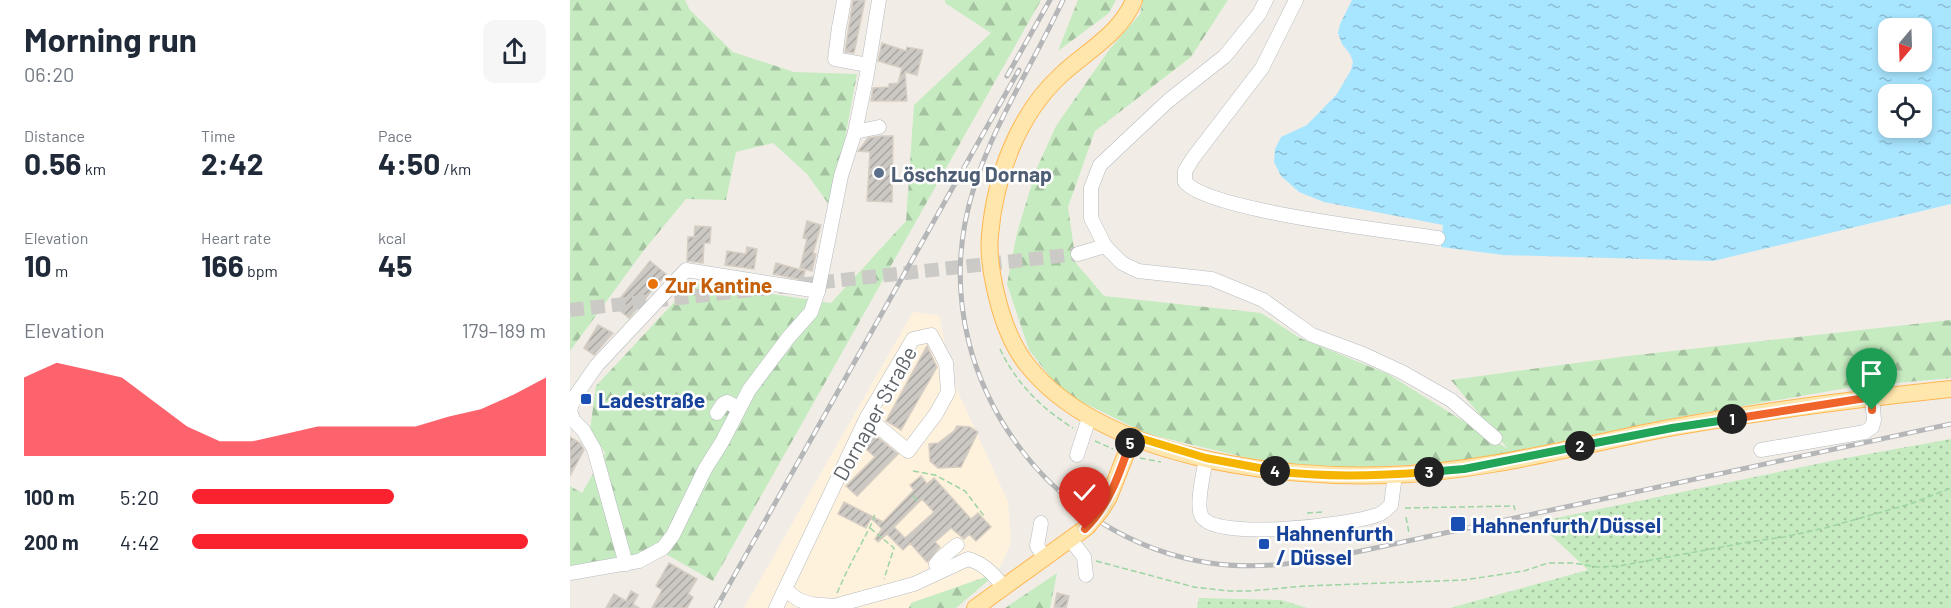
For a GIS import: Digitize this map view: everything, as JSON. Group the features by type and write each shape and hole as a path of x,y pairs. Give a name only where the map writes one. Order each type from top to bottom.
{"main road":[{"path":"1134,0 1128,13 1117,27 1061,75 1026,118 1007,158 990,234 994,286 1005,325 1014,346 1038,377 1089,418 1133,436 1206,458 1288,472 1328,475 1395,475 1464,469 1672,428 1872,397 1951,389"},
{"path":"975,608 1087,527 1109,497 1133,436"}],"street":[{"path":"844,0 835,59 868,65"},
{"path":"570,573 639,561 663,548 677,527 738,408 758,375 811,312 818,291 841,176 855,132 879,0"},
{"path":"1266,0 1259,14 1225,56 1168,101 1100,165 1091,188 1091,218 1105,246 1122,263 1138,271 1212,279 1263,300 1312,335 1363,354 1402,372 1451,400 1495,438"},
{"path":"1296,0 1262,68 1193,158 1185,171 1185,182 1190,189 1230,203 1288,215 1438,238"},
{"path":"855,132 879,128"},
{"path":"1078,254 1105,246"},
{"path":"626,564 594,448 583,430 573,420 570,410 574,398 597,365 686,270 818,291"},
{"name":"Dornaper Straße","path":"776,608 867,417 913,339 931,335 946,363 948,392 936,414 908,451 867,417"},
{"path":"1761,450 1864,432 1872,427 1874,420 1872,397"},
{"path":"717,412 727,402 738,408"},
{"path":"1077,455 1089,418"},
{"path":"1206,458 1199,501 1201,516 1213,525 1261,531 1376,516 1391,504 1395,475"},
{"path":"1041,523 1037,546 1045,558"},
{"path":"1071,540 1084,557 1086,574"},
{"path":"939,571 936,564 957,545"},
{"path":"784,590 799,600 811,604 834,606 914,584 968,559 977,561 996,576 1004,588"}],"path":[{"path":"914,471 935,475 965,491 984,516"},
{"path":"1084,557 1194,587 1229,591 1464,580 1524,571 1548,562 1598,567 1619,566 1784,537 1910,504 1951,488"},
{"path":"913,496 919,502"},
{"path":"1405,508 1514,506 1515,510"},
{"path":"834,606 842,580 875,513"},
{"path":"1406,518 1409,533"},
{"path":"869,528 894,548 884,580"}],"shaded area":[{"path":"913,312 939,315 952,379 1008,502 1011,543 997,573 911,603 909,608 744,608"}],"green space":[{"path":"570,0 685,0 690,10 733,52 794,72 857,74 832,209 807,174 773,143 736,152 726,200 686,199 644,250 570,351"},
{"path":"945,0 1041,0 713,581 664,553 570,572 570,486 582,493 605,453 590,430 596,386 693,282 831,303 906,221 914,105 991,33 945,3"},
{"path":"1078,0 1116,0 1109,13 1058,51"},
{"path":"1143,0 1228,0 1191,57 1095,131 1068,207 1076,263 1104,296 1261,313 1300,338 1388,374 1508,449 1451,380 1628,356 1951,320 1951,378 1853,387 1679,417 1463,462 1327,469 1248,458 1147,434 1062,392 1029,350 1007,284 1017,233 1036,170 1056,126 1109,50 1140,14"},
{"path":"1951,439 1951,608 1450,608 1588,570 1537,522 1846,458"},
{"path":"997,573 956,608 909,608 911,603"},
{"path":"1057,573 1050,608 1005,608"},
{"path":"1199,598 1281,600 1307,608 1197,608"}],"water":[{"path":"1352,0 1951,0 1951,204 1713,261 1503,255 1441,247 1443,225 1324,202 1299,192 1281,176 1274,162 1275,149 1281,137 1307,125 1337,94 1351,70 1353,62 1338,33"}],"building":[{"path":"853,0 865,0 854,53 845,52"},
{"path":"882,43 906,51 907,47 923,50 917,75 905,72 907,101 871,101 873,88 889,87 889,84 898,83 902,68 878,61"},
{"name":"Löschzug Dornap","path":"893,136 892,202 867,201 870,152 858,151 868,138"},
{"path":"807,221 821,225 813,253 816,254 812,271 800,268 807,239 803,238"},
{"path":"695,226 711,227 710,243 704,243 703,263 687,261 688,237 694,237"},
{"path":"747,247 757,249 754,269 725,265 727,251 746,254"},
{"path":"650,261 666,274 629,318 614,306"},
{"path":"776,263 805,271 803,280 773,274"},
{"path":"598,325 613,333 594,355 584,348"},
{"path":"927,346 937,367 901,430 886,421"},
{"path":"957,426 970,427 978,432 961,467 938,468 930,461 929,444 938,443"},
{"path":"870,431 898,454 857,496 846,486 875,457 863,446"},
{"path":"570,437 580,443 584,450 570,476"},
{"path":"921,476 927,484 934,478 971,519 978,513 991,527 976,541 969,534 964,539 951,528 935,542 940,547 927,562 910,543 903,550 887,534 878,542 875,539 882,529 871,518 866,528 838,514 844,502 883,522 914,490 910,485","holes":["922,499 934,512 905,538 894,527"]},
{"path":"669,563 697,579 688,594 693,597 687,608 652,608 662,590 656,586"},
{"path":"631,591 638,595 633,604 639,608 606,608 614,594 626,601"},
{"path":"1057,593 1069,596 1066,608 1054,608"}],"tunnel":[{"path":"570,310 1078,254"}],"railway":[{"path":"1007,76 1050,0"},
{"path":"1063,0 1007,109 972,193 965,223 960,282 968,340 987,394 1017,444 1055,487 1100,522 1153,548 1210,563 1232,565 1277,565 1322,559 1951,424"},
{"path":"716,608 1019,70"}],"place":[{"name":"Löschzug Dornap","path":"879,173"},
{"name":"Zur Kantine","path":"653,284"},
{"name":"Ladestraße","path":"586,399"},
{"name":"Hahnenfurth/Düssel","path":"1458,524"},
{"name":"Hahnenfurth / Düssel","path":"1264,544"}],"route":[{"path":"1085,529 1099,514 1109,497 1133,436 1193,455 1248,466 1328,475 1384,475 1464,469 1672,428 1860,398 1872,397 1872,410"}]}
